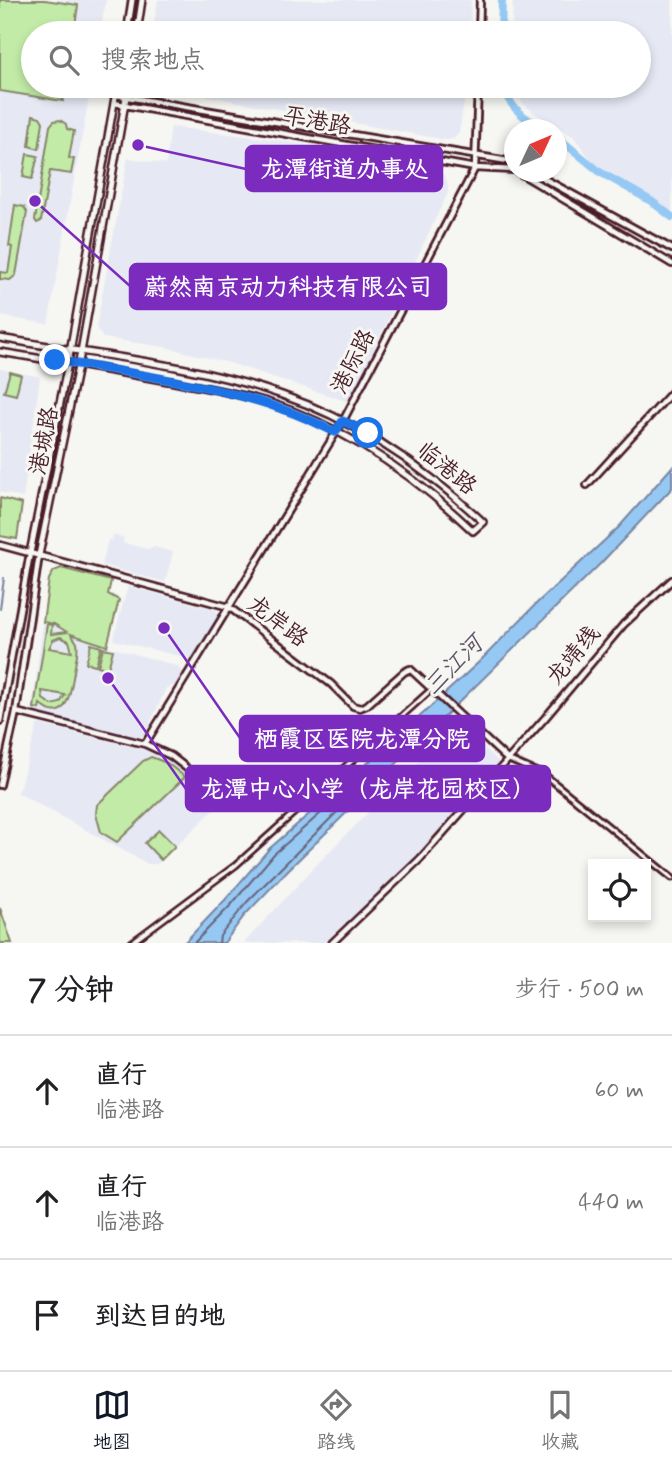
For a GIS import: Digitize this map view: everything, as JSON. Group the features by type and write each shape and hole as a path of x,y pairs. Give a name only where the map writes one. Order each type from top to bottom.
{"main road":[{"path":"129,21 132,0"},
{"path":"139,21 142,0"},
{"name":"港城路","path":"30,553 68,363 115,98"},
{"name":"港城路","path":"39,555 81,352 126,98"},
{"name":"临港路","path":"0,338 214,375 283,395 343,421 395,450 453,494 482,522 473,531 446,505 389,460 268,402 213,389 0,352"}],"street":[{"path":"479,21 480,0"},
{"name":"平港路","path":"132,98 504,160"},
{"name":"港际路","path":"145,744 343,421 475,168 478,98"},
{"name":"平港路","path":"114,103 475,168 504,170"},
{"name":"平港路","path":"534,182 672,264"},
{"path":"550,182 672,249"},
{"path":"587,485 672,392"},
{"name":"龙岸路","path":"0,545 229,607 331,684 353,706 360,708 367,705 404,672 410,670 432,688"},
{"path":"0,721 30,553"},
{"path":"0,785 16,712 39,555"},
{"name":"龙靖线","path":"332,943 421,859 624,624 672,580"},
{"path":"131,943 236,865 432,688 507,760 547,776 672,878"},
{"path":"16,712 145,744 171,757 216,791"}],"shaded area":[{"path":"0,0 106,0 102,21 21,21 21,98 89,98 48,324 0,316"},
{"path":"158,0 471,0 470,21 154,21"},
{"path":"513,0 672,0 672,214 593,162 573,136 567,132 567,119 545,119 533,112 520,98 651,98 651,21 512,21"},
{"path":"218,98 465,98 459,132 455,138 447,140"},
{"path":"171,127 270,139 437,166 447,180 448,192 349,402 230,363 165,347 103,338 96,328 128,158 166,164"},
{"path":"0,369 40,377 23,498 0,492"},
{"path":"113,535 124,538 123,543 173,552 165,582 102,565 108,540 112,540"},
{"path":"128,586 216,610 218,616 192,659 113,640"},
{"path":"43,622 54,624 79,638 180,667 179,670 184,672 175,685 166,688 145,735 136,738 32,711"},
{"path":"457,723 499,762 420,853 324,943 244,943 321,860"},
{"path":"38,724 142,749 166,758 222,802 157,864 148,864 18,793"}],"green space":[{"path":"0,0 45,0 78,5 76,21 21,21 21,94 0,91"},
{"path":"33,115 40,117 43,122 39,149 29,146"},
{"path":"60,120 66,124 67,129 74,131 69,158 74,159 71,174 50,171 41,221 37,223 35,220 50,126 54,121"},
{"path":"27,154 38,156 32,179 23,177"},
{"path":"15,205 24,207 27,212 16,275 10,280 0,279 0,272 8,273"},
{"path":"10,372 21,375 16,395 4,392"},
{"path":"0,498 22,504 17,539 0,536"},
{"path":"61,568 111,581 108,594 119,600 107,646 71,634 78,650 71,688 66,703 56,712 40,704 39,709 34,708 47,624 52,625 51,634 67,632 54,624 43,622 49,579 54,571","holes":["60,637 69,641 72,652 49,648 53,640","42,691 65,695 60,703 52,705 43,699"]},
{"path":"91,644 101,647 96,665 86,663"},
{"path":"103,648 113,650 108,669 98,666"},
{"path":"151,757 167,763 185,777 117,842 101,832 96,814 97,805 143,761"},
{"path":"159,830 175,846 161,860 145,843"},
{"path":"0,908 12,943 0,943"}],"water":[{"path":"672,467 672,488 601,563 288,870 244,916 224,943 184,943 269,849 480,661 538,602 619,527"}],"waterway":[{"path":"501,21 502,0"},
{"path":"508,98 527,119"},
{"path":"567,145 600,172 651,201 672,217"},
{"path":"0,609 4,578"}],"place":[{"name":"龙潭街道办事处","path":"138,145"},
{"name":"蔚然南京动力科技有限公司","path":"35,201"},
{"name":"栖霞区医院龙潭分院","path":"164,628"},
{"name":"龙潭中心小学（龙岸花园校区）","path":"108,678"}],"route":[{"path":"55,360 213,389 268,402 335,432 343,421 368,433"}],"water label":[{"name":"三江河","path":"454,666"}]}
